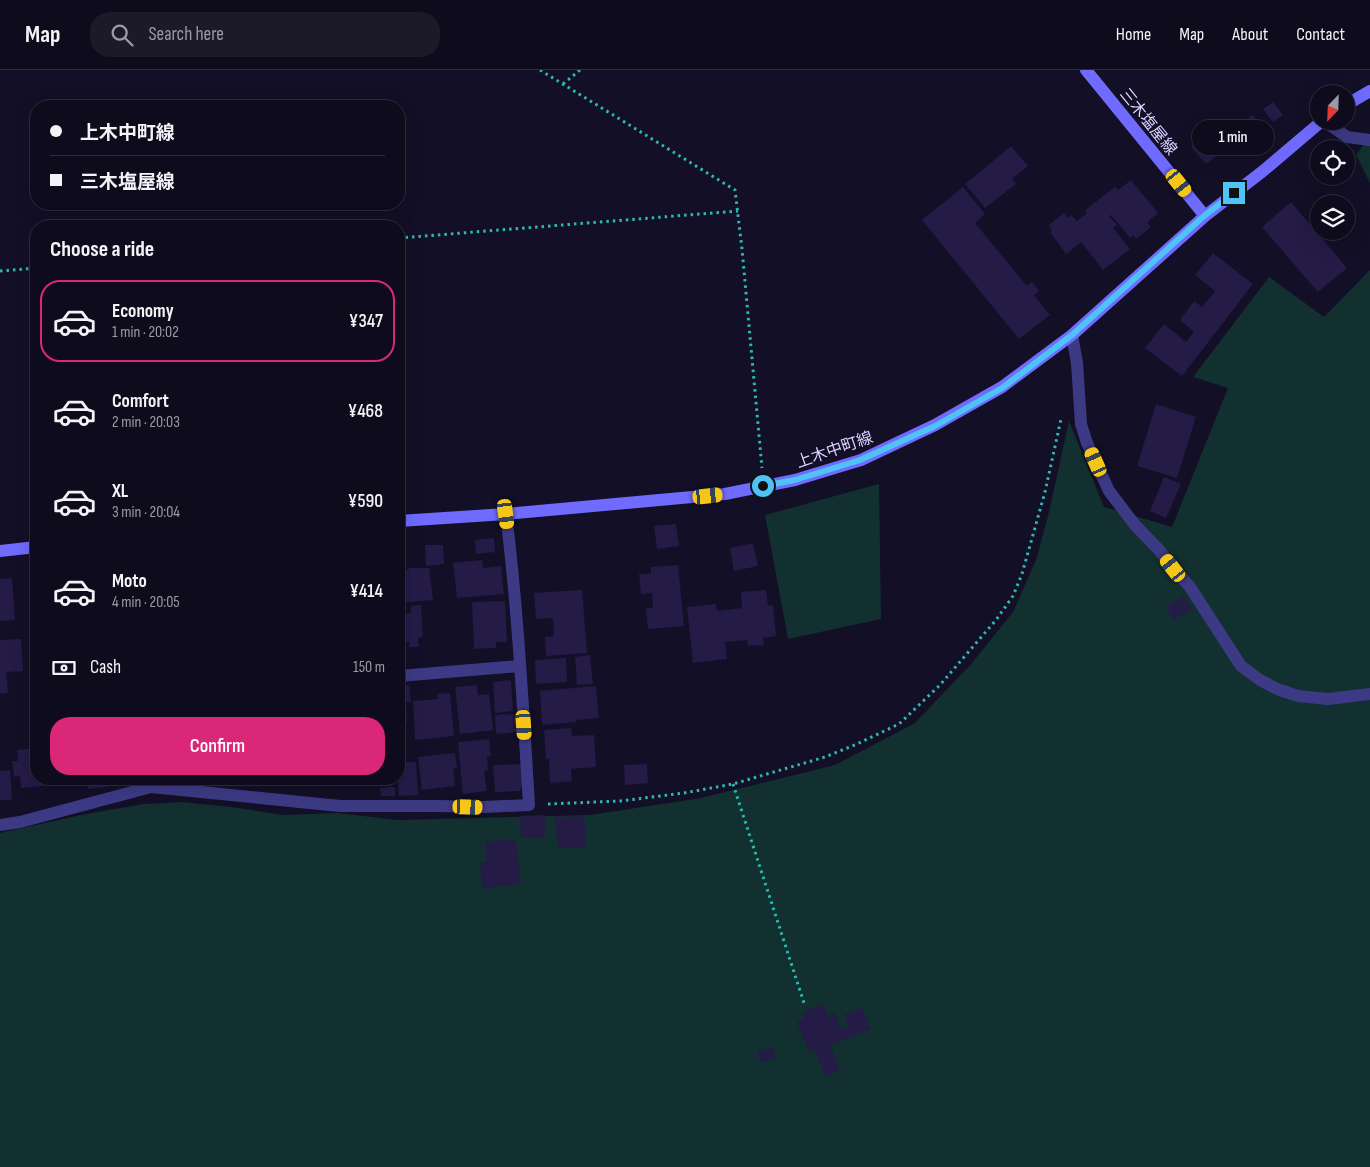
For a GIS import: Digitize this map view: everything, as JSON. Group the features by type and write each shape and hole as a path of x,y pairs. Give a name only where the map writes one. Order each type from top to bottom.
{"main road":[{"name":"三木塩屋線","path":"1086,70 1204,216"},
{"path":"1355,100 1370,91"},
{"path":"1204,216 1312,130"},
{"name":"上木中町線","path":"405,521 506,514 725,494 795,480 860,460 935,426 1002,388 1072,335 1204,216"},
{"path":"0,550 30,548"}],"street":[{"path":"1337,130 1348,137 1370,140"},
{"path":"1072,335 1077,363 1082,424 1087,442 1109,491 1135,525 1190,587 1241,666 1260,680 1277,689 1298,696 1328,699 1370,694"},
{"path":"167,785 340,806 484,807 530,805 511,551 506,514"},
{"path":"405,676 520,666"},
{"path":"0,825 20,822 144,785"}],"path":[{"path":"540,70 735,190 763,486"},
{"path":"563,84 580,70"},
{"path":"405,238 738,211"},
{"path":"0,271 30,268"},
{"path":"530,805 620,801 684,793 733,784 825,757 899,724 940,685 996,620 1013,596 1022,574 1045,492 1062,412"},
{"path":"733,784 805,1006"}],"green space":[{"path":"1370,136 1370,183 1356,155"},
{"path":"1370,270 1370,1167 0,1167 0,833 81,815 143,804 182,802 283,815 337,813 398,820 590,815 701,798 835,765 915,723 972,663 1013,612 1036,560 1049,512 1069,421 1104,507 1172,527 1228,388 1193,377 1269,277 1324,317"},
{"path":"879,484 881,619 788,639 765,515"}],"building":[{"path":"1273,102 1283,115 1273,122 1263,109"},
{"path":"1252,115 1268,133 1246,153 1230,134"},
{"path":"1203,137 1218,155 1206,164 1191,147"},
{"path":"1011,146 1028,166 1012,179 1016,184 985,208 965,184"},
{"path":"1131,180 1158,213 1147,222 1151,227 1136,239 1133,235 1130,238 1111,215 1109,216 1117,225 1113,228 1130,249 1103,270 1081,242 1066,254 1050,232 1052,230 1049,225 1064,213 1068,218 1071,215 1077,221 1087,213 1085,210 1115,187 1118,190"},
{"path":"963,187 985,214 975,223 1027,286 1032,282 1039,291 1034,295 1050,315 1019,339 922,220"},
{"path":"1291,202 1310,224 1310,240 1323,240 1347,268 1318,292 1262,227"},
{"path":"1213,253 1253,284 1182,376 1145,348 1164,324 1186,342 1194,332 1180,320 1194,301 1202,307 1215,291 1195,275"},
{"path":"1156,404 1196,417 1177,478 1137,466"},
{"path":"1164,477 1181,484 1166,518 1150,511"},
{"path":"676,524 679,546 657,549 654,526"},
{"path":"494,538 495,552 476,554 475,540"},
{"path":"753,543 758,566 734,571 730,548"},
{"path":"425,545 443,545 444,564 426,566"},
{"path":"482,560 483,568 501,566 504,594 457,598 453,563"},
{"path":"678,565 684,626 648,629 646,608 653,608 652,593 641,594 639,574 651,574 651,567"},
{"path":"410,568 429,568 433,600 405,602 405,571"},
{"path":"12,578 15,620 0,621 0,579"},
{"path":"582,590 587,653 546,656 545,637 554,636 553,618 536,619 534,593"},
{"path":"766,590 768,606 773,605 776,636 763,638 764,645 748,646 747,640 725,642 727,659 693,663 687,607 716,604 717,611 742,608 741,592"},
{"path":"1184,596 1192,609 1173,620 1166,606"},
{"path":"505,601 507,642 496,642 496,648 474,649 472,602"},
{"path":"421,605 423,637 418,638 419,647 409,647 409,642 405,642 405,614 411,613 411,606"},
{"path":"21,639 23,671 6,672 8,693 0,694 0,640"},
{"path":"590,655 593,684 577,685 575,657"},
{"path":"566,658 567,682 536,684 535,660"},
{"path":"511,680 513,711 495,713 493,682"},
{"path":"405,685 409,685 411,702 406,702 407,722 405,722"},
{"path":"477,685 478,695 489,694 493,730 460,734 455,687"},
{"path":"596,686 599,718 542,725 540,691"},
{"path":"450,693 454,736 415,740 413,701 438,699 437,694"},
{"path":"516,714 517,732 496,734 495,715"},
{"path":"571,728 572,736 594,735 596,767 571,769 572,781 550,783 549,759 546,759 544,730"},
{"path":"489,739 491,756 487,757 488,770 484,771 487,791 463,794 458,742"},
{"path":"30,749 30,785 52,785 21,788 20,776 14,777 12,761 18,761 17,750"},
{"path":"455,753 457,768 453,769 455,786 422,790 418,757"},
{"path":"405,762 416,762 418,795 399,796 398,785 405,785"},
{"path":"522,764 523,782 520,791 495,792 493,765"},
{"path":"647,764 648,783 625,785 624,765"},
{"path":"10,770 12,800 0,800 0,771"},
{"path":"88,785 121,785 88,789"},
{"path":"364,785 391,785 391,786"},
{"path":"395,787 395,796 381,796 380,788"},
{"path":"545,815 545,838 521,838 520,816"},
{"path":"584,816 586,847 558,848 555,818"},
{"path":"516,839 521,884 482,888 480,862 487,861 485,842"},
{"path":"823,1004 828,1016 835,1013 841,1030 849,1027 844,1015 862,1008 871,1029 830,1045 840,1070 826,1076 815,1050 809,1052 797,1022 805,1018 803,1012"},
{"path":"771,1047 776,1057 761,1063 757,1052"}],"route":[{"path":"763,486 795,480 860,460 935,426 1002,388 1072,335 1204,216 1234,193"}]}
